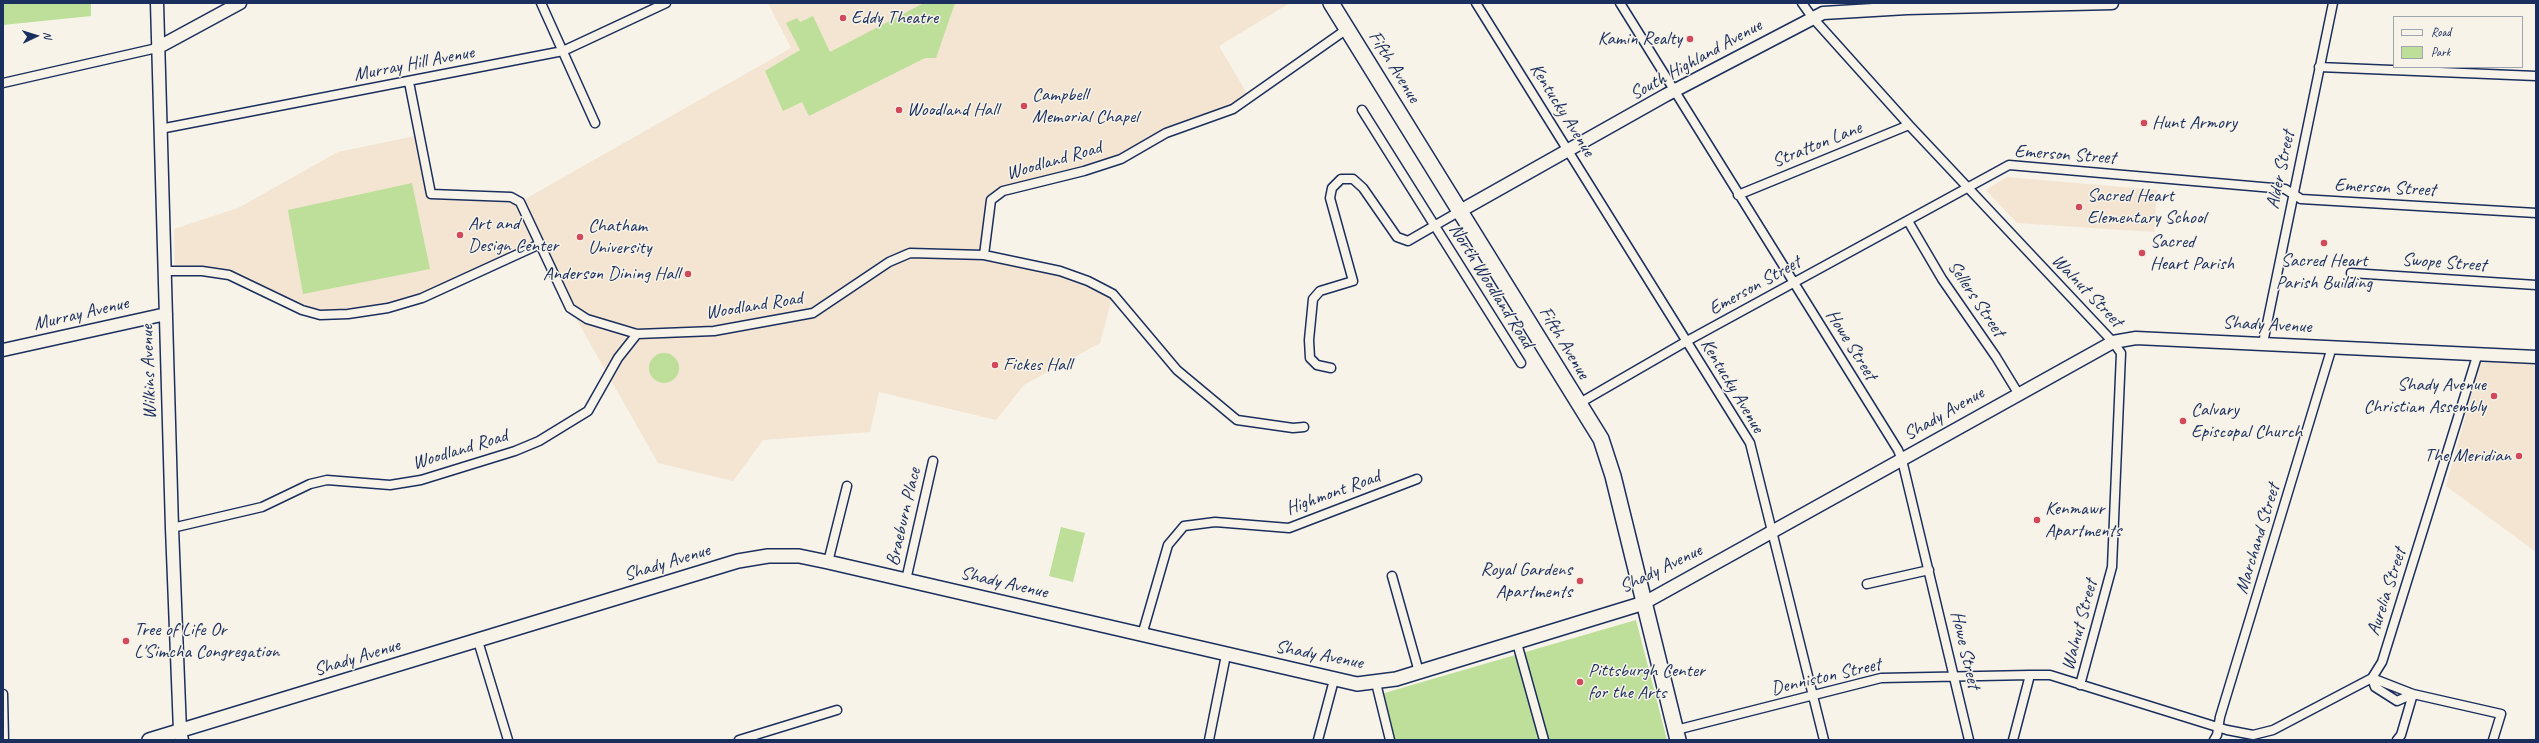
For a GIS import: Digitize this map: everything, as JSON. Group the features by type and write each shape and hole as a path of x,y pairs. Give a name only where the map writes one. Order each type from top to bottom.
{"highway":[{"name":"Fifth Avenue","path":"1331,3 1603,446 1613,476 1677,735"}],"main road":[{"name":"Wilkins Avenue","path":"156,3 172,528 181,736"},
{"path":"157,48 240,3"},
{"name":"South Highland Avenue","path":"1460,211 1674,91 1823,12 1942,5 2112,3"},
{"name":"Murray Avenue","path":"3,350 166,314"},
{"name":"Shady Avenue","path":"149,740 181,736 478,641 738,561 768,556 799,556 828,562 1334,680 1357,684 1376,683 1517,643 1644,603 1772,533 2018,393 2114,342 2136,338 2478,353 2536,357"}],"street":[{"path":"541,3 595,123"},
{"name":"Murray Hill Avenue","path":"160,129 563,51 666,3"},
{"name":"Kentucky Avenue","path":"1476,3 1750,443 1824,740"},
{"name":"Howe Street","path":"1620,3 1738,195 1794,282 1902,460 1969,740"},
{"name":"Walnut Street","path":"1802,3 1812,17 1909,125 1969,187 2007,231 2114,342 2121,353 2112,567 2080,684"},
{"name":"Alder Street","path":"2263,343 2292,195 2333,3"},
{"name":"Woodland Road","path":"172,528 262,507 310,484 327,480 390,485 421,480 516,451 539,442 588,411 618,358 637,334 714,331 813,314 889,262 910,253 984,255 991,200 1003,191 1084,171 1121,159 1166,133 1233,109 1347,29"},
{"path":"3,83 157,48"},
{"path":"2319,67 2536,76"},
{"path":"409,82 431,194 511,196 520,202 570,308 586,319 637,334"},
{"name":"North Woodland Road","path":"1362,110 1521,363"},
{"name":"Stratton Lane","path":"1738,195 1909,125"},
{"name":"Emerson Street","path":"1578,404 1687,341 2009,165 2285,190 2301,199 2536,213"},
{"name":"North Woodland Road","path":"1331,368 1317,365 1310,358 1309,340 1313,299 1320,291 1353,281 1330,198 1332,188 1341,179 1353,179 1363,188 1397,237 1408,241 1460,211"},
{"name":"Sellers Street","path":"1908,221 1942,279 2018,393"},
{"path":"164,271 202,271 229,275 302,310 320,315 348,314 388,308 422,298 540,244"},
{"path":"984,255 1060,271 1088,281 1113,294 1177,370 1237,420 1293,428 1304,427"},
{"name":"Swope Street","path":"2351,273 2536,285"},
{"name":"Marchand Street","path":"2214,740 2332,347"},
{"name":"Aurelia Street","path":"2372,678 2382,662 2478,353"},
{"name":"Braeburn Place","path":"906,580 933,461"},
{"name":"Highmont Road","path":"1142,635 1168,545 1184,526 1215,522 1289,528 1417,479"},
{"path":"828,562 847,486"},
{"path":"1867,584 1929,570"},
{"path":"1392,576 1418,672"},
{"path":"478,641 508,740"},
{"path":"1517,643 1544,740"},
{"path":"1209,740 1226,655"},
{"path":"2013,740 2030,675"},
{"name":"Denniston Street","path":"1677,735 1813,694 1881,678 2030,675 2050,676 2080,684 2218,727"},
{"path":"2218,727 2253,735 2264,734 2372,678 2413,694 2501,714 2493,740"},
{"path":"1318,740 1334,680"},
{"path":"1376,683 1390,740"},
{"path":"3,694 4,740"},
{"path":"2397,740 2401,734 2413,694"},
{"path":"739,740 837,710"}],"shaded area":[{"name":"Chatham University","path":"768,3 1290,3 1219,46 1249,97 1233,109 1166,133 1121,159 1003,191 991,200 984,255 1060,271 1113,294 1100,343 1024,385 996,420 879,392 870,432 763,440 733,481 658,463 570,308 540,244 388,308 320,315 229,275 175,271 174,229 238,208 338,152 420,135 431,194 511,197 520,202 791,48"},
{"name":"Sacred Heart Elementary School","path":"2007,177 2157,190 2154,232 2017,223 1986,190"},
{"path":"2482,357 2536,362 2536,552 2446,486"}],"green space":[{"path":"3,3 91,3 91,16 3,25"},
{"path":"924,3 955,3 936,58 925,58 809,116 802,102 783,111 765,71 800,50 786,23 797,18 800,22 813,16 830,52"},
{"path":"412,183 430,269 303,294 288,210"},
{"path":"664,353 674,358 679,368 674,378 664,383 654,378 649,368 654,358"},
{"path":"1061,527 1085,533 1073,582 1049,576"},
{"path":"1636,620 1667,740 1385,740 1374,696"}],"place":[{"name":"Eddy Theatre","path":"843,18"},
{"name":"Kamin Realty","path":"1690,39"},
{"name":"Campbell Memorial Chapel","path":"1024,106"},
{"name":"Woodland Hall","path":"899,110"},
{"name":"Hunt Armory","path":"2144,123"},
{"name":"Sacred Heart Elementary School","path":"2079,207"},
{"name":"Art and Design Center","path":"460,235"},
{"name":"Chatham University","path":"580,237"},
{"name":"Sacred Heart Parish Building","path":"2324,243"},
{"name":"Sacred Heart Parish","path":"2142,253"},
{"name":"Anderson Dining Hall","path":"688,274"},
{"name":"Fickes Hall","path":"995,365"},
{"name":"Shady Avenue Christian Assembly","path":"2494,396"},
{"name":"Calvary Episcopal Church","path":"2183,421"},
{"name":"The Meridian","path":"2519,456"},
{"name":"Kenmawr Apartments","path":"2037,520"},
{"name":"Royal Gardens Apartments","path":"1580,581"},
{"name":"Tree of Life Or L'Simcha Congregation","path":"126,641"},
{"name":"Pittsburgh Center for the Arts","path":"1580,682"}]}
